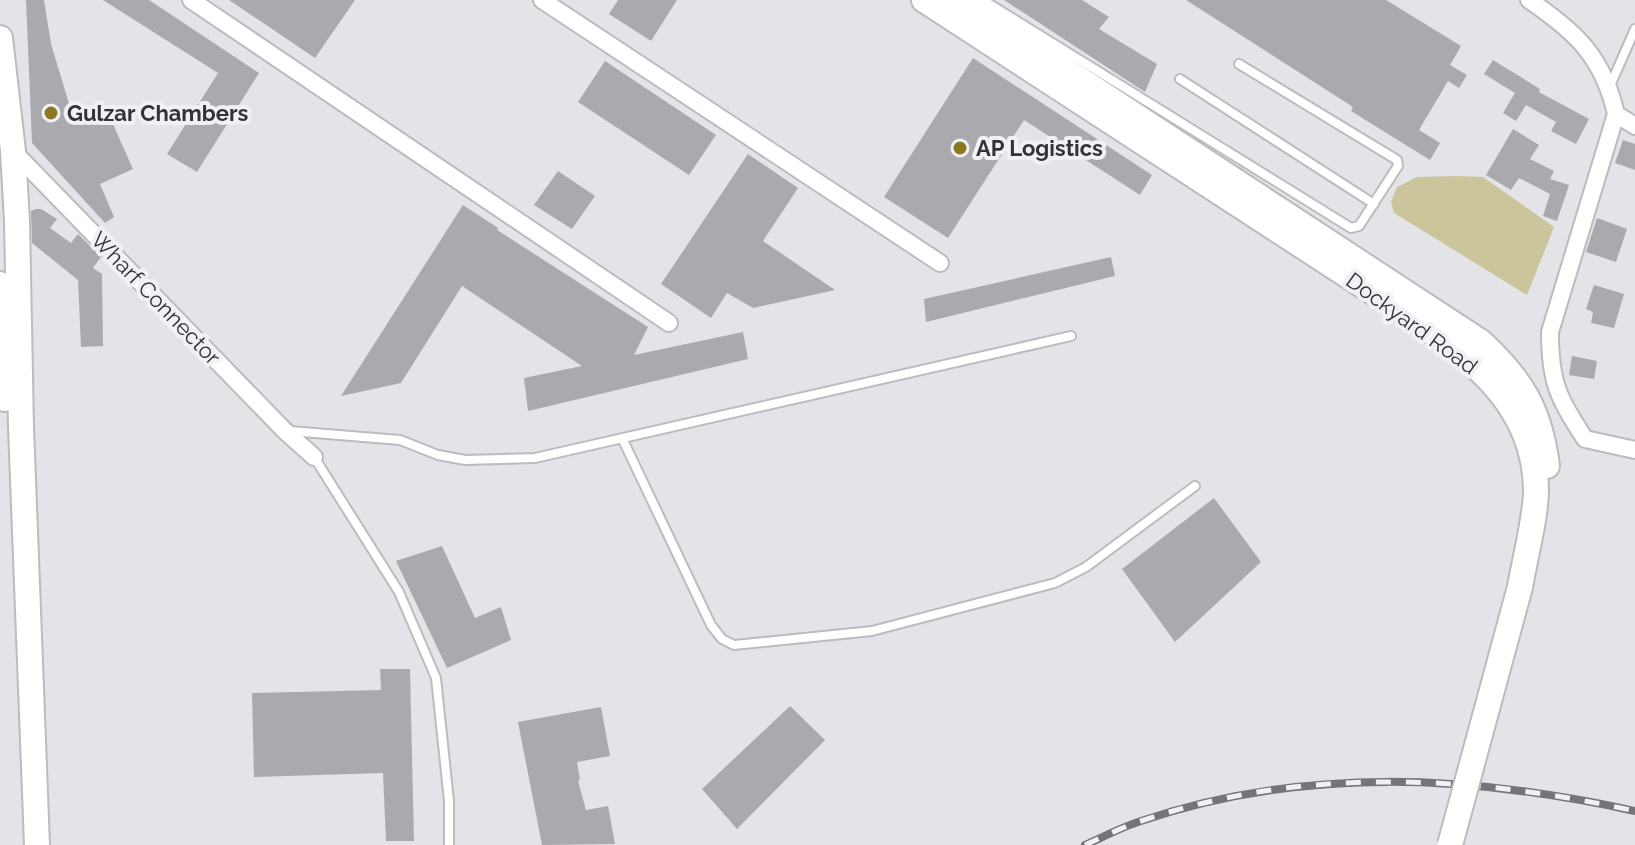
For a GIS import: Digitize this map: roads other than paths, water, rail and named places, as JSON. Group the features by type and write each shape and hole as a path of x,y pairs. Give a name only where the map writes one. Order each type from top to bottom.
{"street":[{"path":"191,0 669,323"},
{"path":"542,0 940,263"},
{"name":"Dockyard Road","path":"959,0 1481,342 1506,365 1527,396 1543,432 1545,446 1549,488 1544,539 1534,588 1463,845"},
{"path":"1529,0 1555,18 1592,54 1610,87 1616,114 1550,332 1550,365 1561,402 1585,439 1635,450"},
{"name":"Dockyard Road","path":"928,3 1433,333 1478,368 1508,399 1528,441 1536,489 1520,587 1450,845"},
{"path":"1,46 37,845"},
{"path":"1616,114 1635,126"},
{"name":"Wharf Connector","path":"6,144 285,431 314,457"},
{"path":"0,284 22,845"}],"lane":[{"path":"983,0 1351,228 1359,226 1398,166 1397,160 1239,64"},
{"path":"1610,87 1635,29"},
{"path":"1180,79 1374,204"},
{"path":"285,431 400,440 438,455 465,460 535,458 1071,336"},
{"path":"622,438 711,625 722,639 734,645 872,631 1055,583 1086,567 1195,486"},
{"path":"314,457 399,592 436,678 449,801 449,845"}],"railway":[{"path":"1085,845 1134,823 1202,803 1325,784 1449,784 1511,790 1635,811"}],"place":[{"name":"Gulzar Chambers","path":"51,113"},
{"name":"AP Logistics","path":"960,148"}]}
